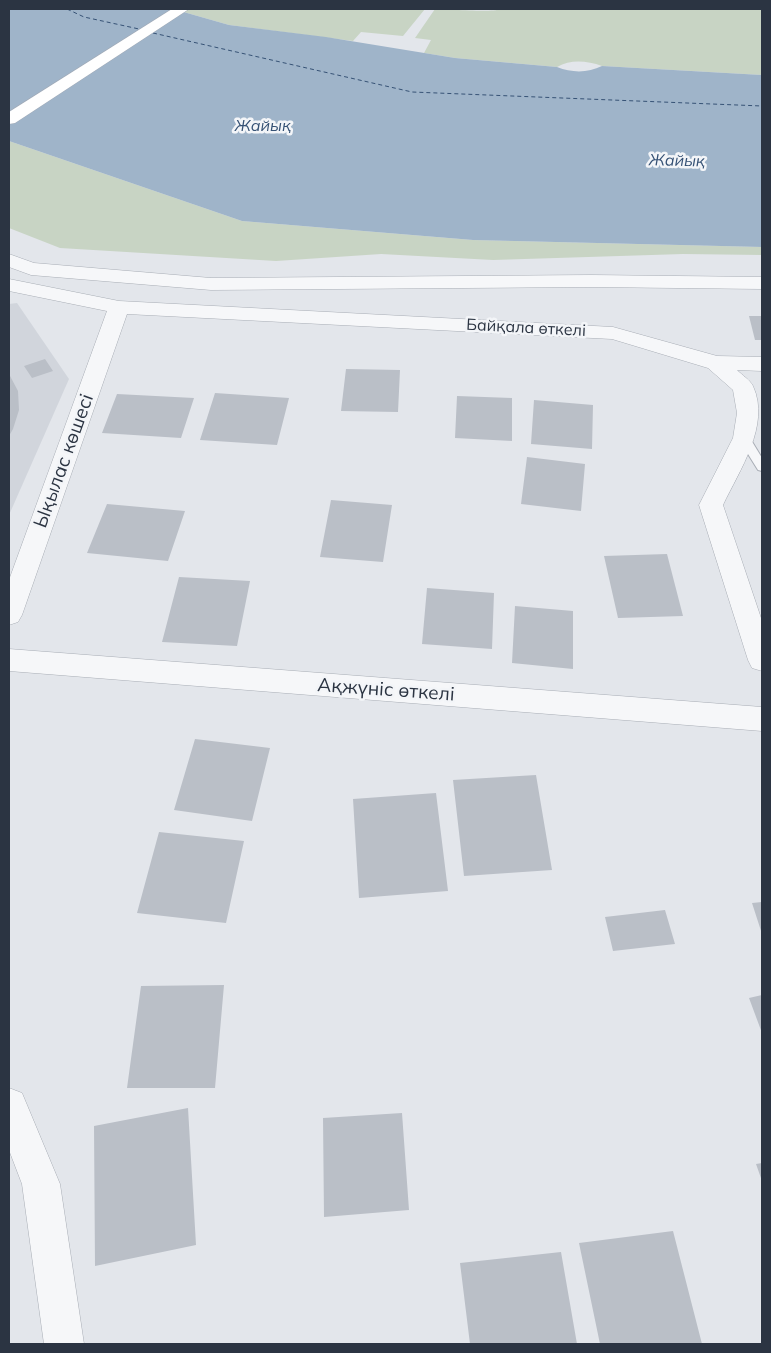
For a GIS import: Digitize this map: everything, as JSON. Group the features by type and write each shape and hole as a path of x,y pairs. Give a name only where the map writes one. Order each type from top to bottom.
{"main road":[{"path":"9,119 182,9"}],"street":[{"path":"9,260 32,269 212,284 591,281 762,283"},
{"name":"Байқала өткелі","path":"9,285 118,307 613,333 716,363 743,388 748,413 744,438 711,505 762,660"},
{"name":"Ықылас көшесі","path":"9,615 118,307"},
{"path":"716,363 762,364"},
{"name":"Ақжүніс өткелі","path":"9,660 762,720"},
{"path":"9,1106 41,1184 64,1344"}],"lane":[{"path":"744,438 762,468"}],"shaded area":[{"path":"17,303 69,379 9,515 9,304"}],"green space":[{"path":"173,9 425,9 403,36 361,32 353,41 229,25"},
{"path":"435,9 480,11 500,9 762,9 762,75 602,66 579,62 562,64 557,67 455,58 424,53 431,40 415,38"},
{"path":"9,141 242,221 473,240 762,247 762,255 683,254 493,260 381,254 276,261 60,248 9,228"}],"water":[{"name":"Жайық","path":"9,9 173,9 229,25 326,37 455,58 557,67 574,71 586,71 602,66 762,75 762,247 473,240 242,221 9,141"}],"building":[{"path":"749,316 762,316 762,340 755,340"},
{"path":"45,359 53,371 32,378 24,366"},
{"path":"346,369 400,370 398,412 341,411"},
{"path":"9,374 18,391 19,410 9,436"},
{"path":"215,393 289,398 277,445 200,440"},
{"path":"117,394 194,398 181,438 102,433"},
{"path":"457,396 512,398 512,441 455,438"},
{"path":"534,400 593,405 592,449 531,444"},
{"path":"527,457 585,464 581,511 521,504"},
{"path":"331,500 392,505 383,562 320,557"},
{"path":"107,504 185,511 168,561 87,553"},
{"path":"667,554 683,616 618,618 604,556"},
{"path":"179,577 250,581 237,646 162,642"},
{"path":"427,588 494,593 492,649 422,644"},
{"path":"515,606 573,611 573,669 512,663"},
{"path":"195,739 270,748 252,821 174,810"},
{"path":"536,775 552,870 464,876 453,780"},
{"path":"436,793 448,891 359,898 353,799"},
{"path":"159,832 244,841 226,923 137,913"},
{"path":"762,902 762,934 752,903"},
{"path":"665,910 675,944 613,951 605,917"},
{"path":"224,985 215,1088 127,1088 141,986"},
{"path":"762,995 762,1033 749,998"},
{"path":"188,1108 196,1245 95,1266 94,1126"},
{"path":"402,1113 409,1210 324,1217 323,1118"},
{"path":"762,1163 762,1181 756,1164"},
{"path":"673,1231 702,1344 600,1344 579,1243"},
{"path":"561,1252 577,1344 470,1344 460,1263"}],"ferry route":[{"path":"67,9 84,17 139,29"},
{"path":"153,33 412,92 762,106"}]}
